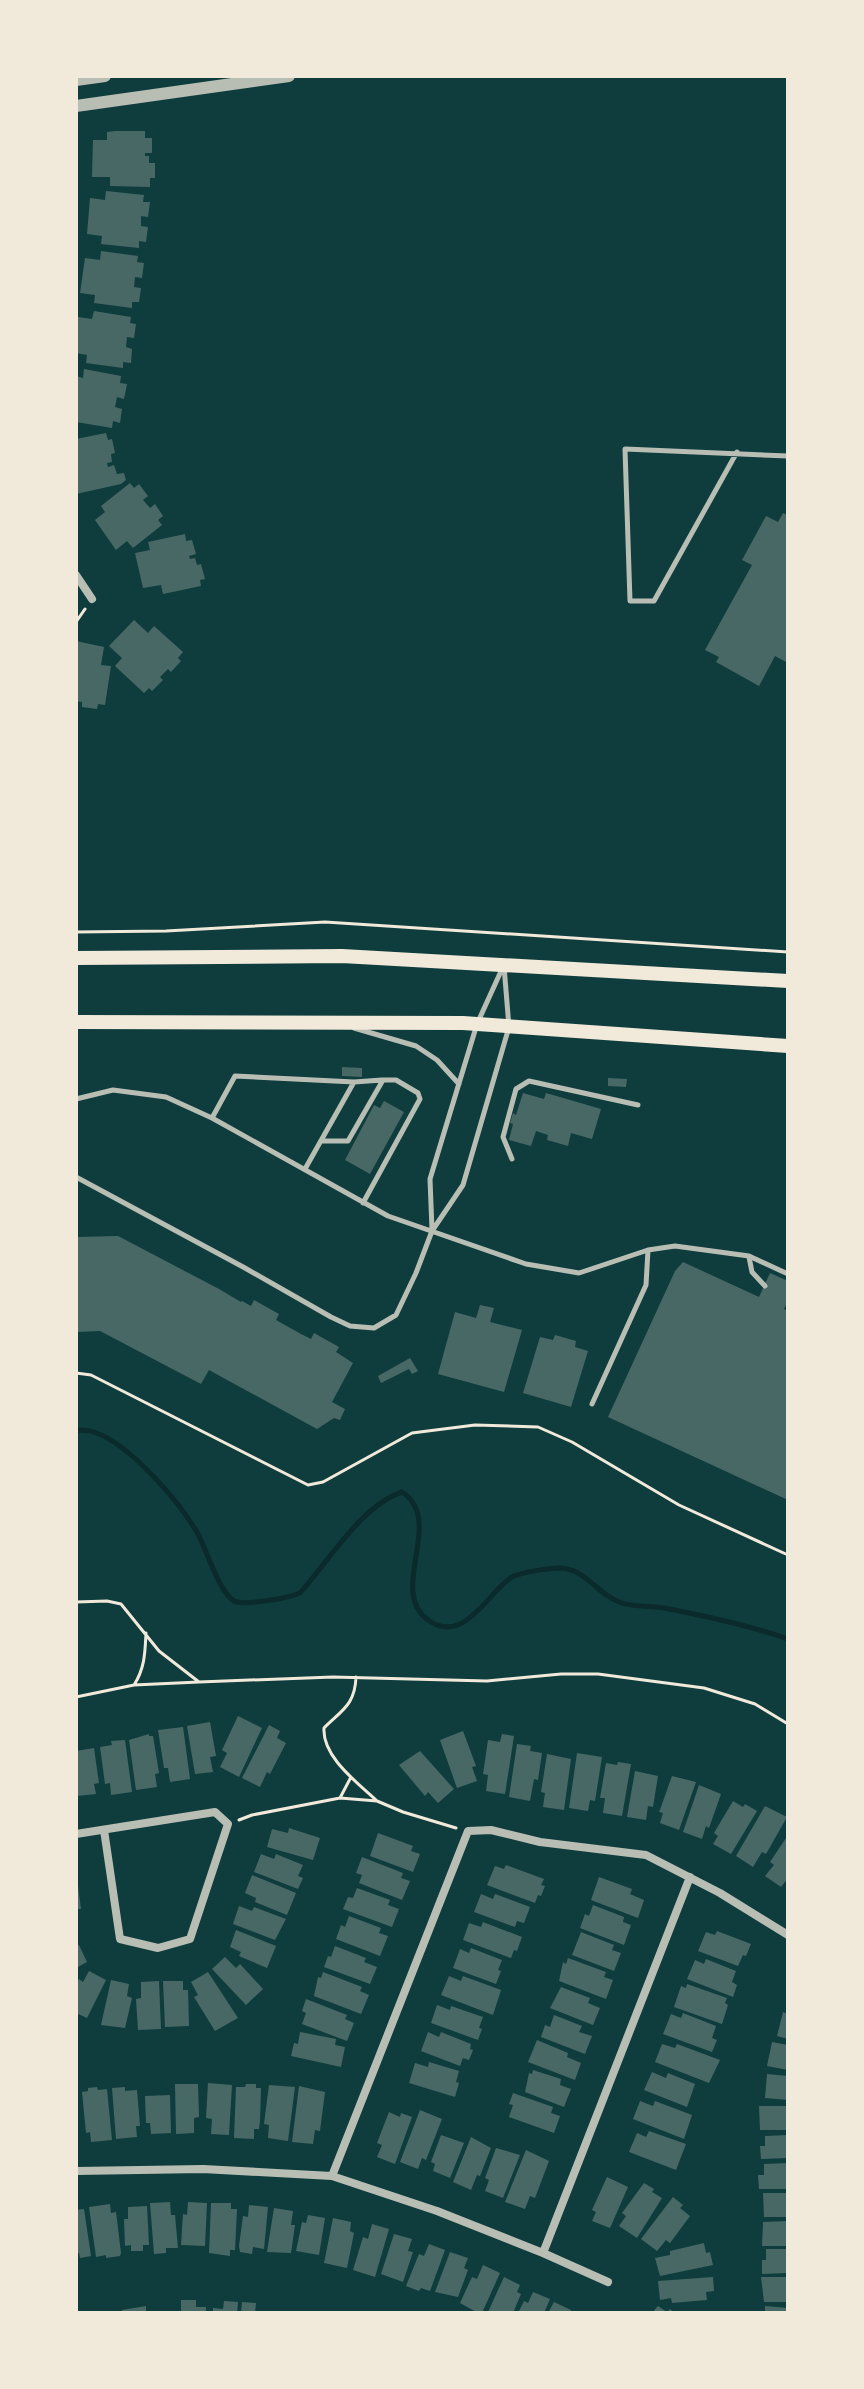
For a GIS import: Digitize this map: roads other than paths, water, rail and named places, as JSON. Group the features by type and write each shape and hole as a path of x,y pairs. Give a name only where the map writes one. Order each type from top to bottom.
{"main road":[{"path":"76,958 342,956 788,981"},
{"path":"76,1022 477,1024 788,1046"}],"street":[{"path":"76,80 105,76"},
{"path":"76,106 289,76"},
{"path":"76,575 92,599"},
{"path":"76,1834 215,1812 228,1824 190,1939 158,1948 120,1939 104,1830"},
{"path":"332,2176 468,1831 491,1830 540,1842 646,1855 690,1877 788,1935"},
{"path":"543,2253 690,1877"},
{"path":"76,2171 203,2169 332,2176 437,2211 608,2282"}],"lane":[{"path":"737,452 654,601 630,601 625,449 737,452 788,456"},
{"path":"432,1231 430,1179 477,1024 504,966"},
{"path":"76,1177 350,1326 374,1328 396,1315 432,1231 463,1185 509,1027 504,966"},
{"path":"334,1022 416,1046 437,1060 460,1084"},
{"path":"212,1118 235,1076 354,1082 396,1080 418,1093 420,1099 363,1203"},
{"path":"321,1141 348,1141 383,1080"},
{"path":"512,1159 503,1137 516,1089 529,1081 638,1105"},
{"path":"305,1169 354,1082"},
{"path":"76,1099 113,1090 166,1097 212,1118 388,1216 526,1264 579,1273 648,1250 675,1246 749,1256 788,1274"},
{"path":"592,1404 646,1285 648,1250"},
{"path":"749,1256 752,1272 765,1286"}],"waterway":[{"path":"76,1430 92,1431 108,1439 153,1476 191,1523 219,1581 234,1601 266,1601 300,1593 360,1521 387,1499 402,1492 414,1505 419,1520 413,1574 417,1607 428,1620 441,1626 464,1622 512,1577 560,1568 578,1573 622,1603 711,1618 788,1639"}]}
